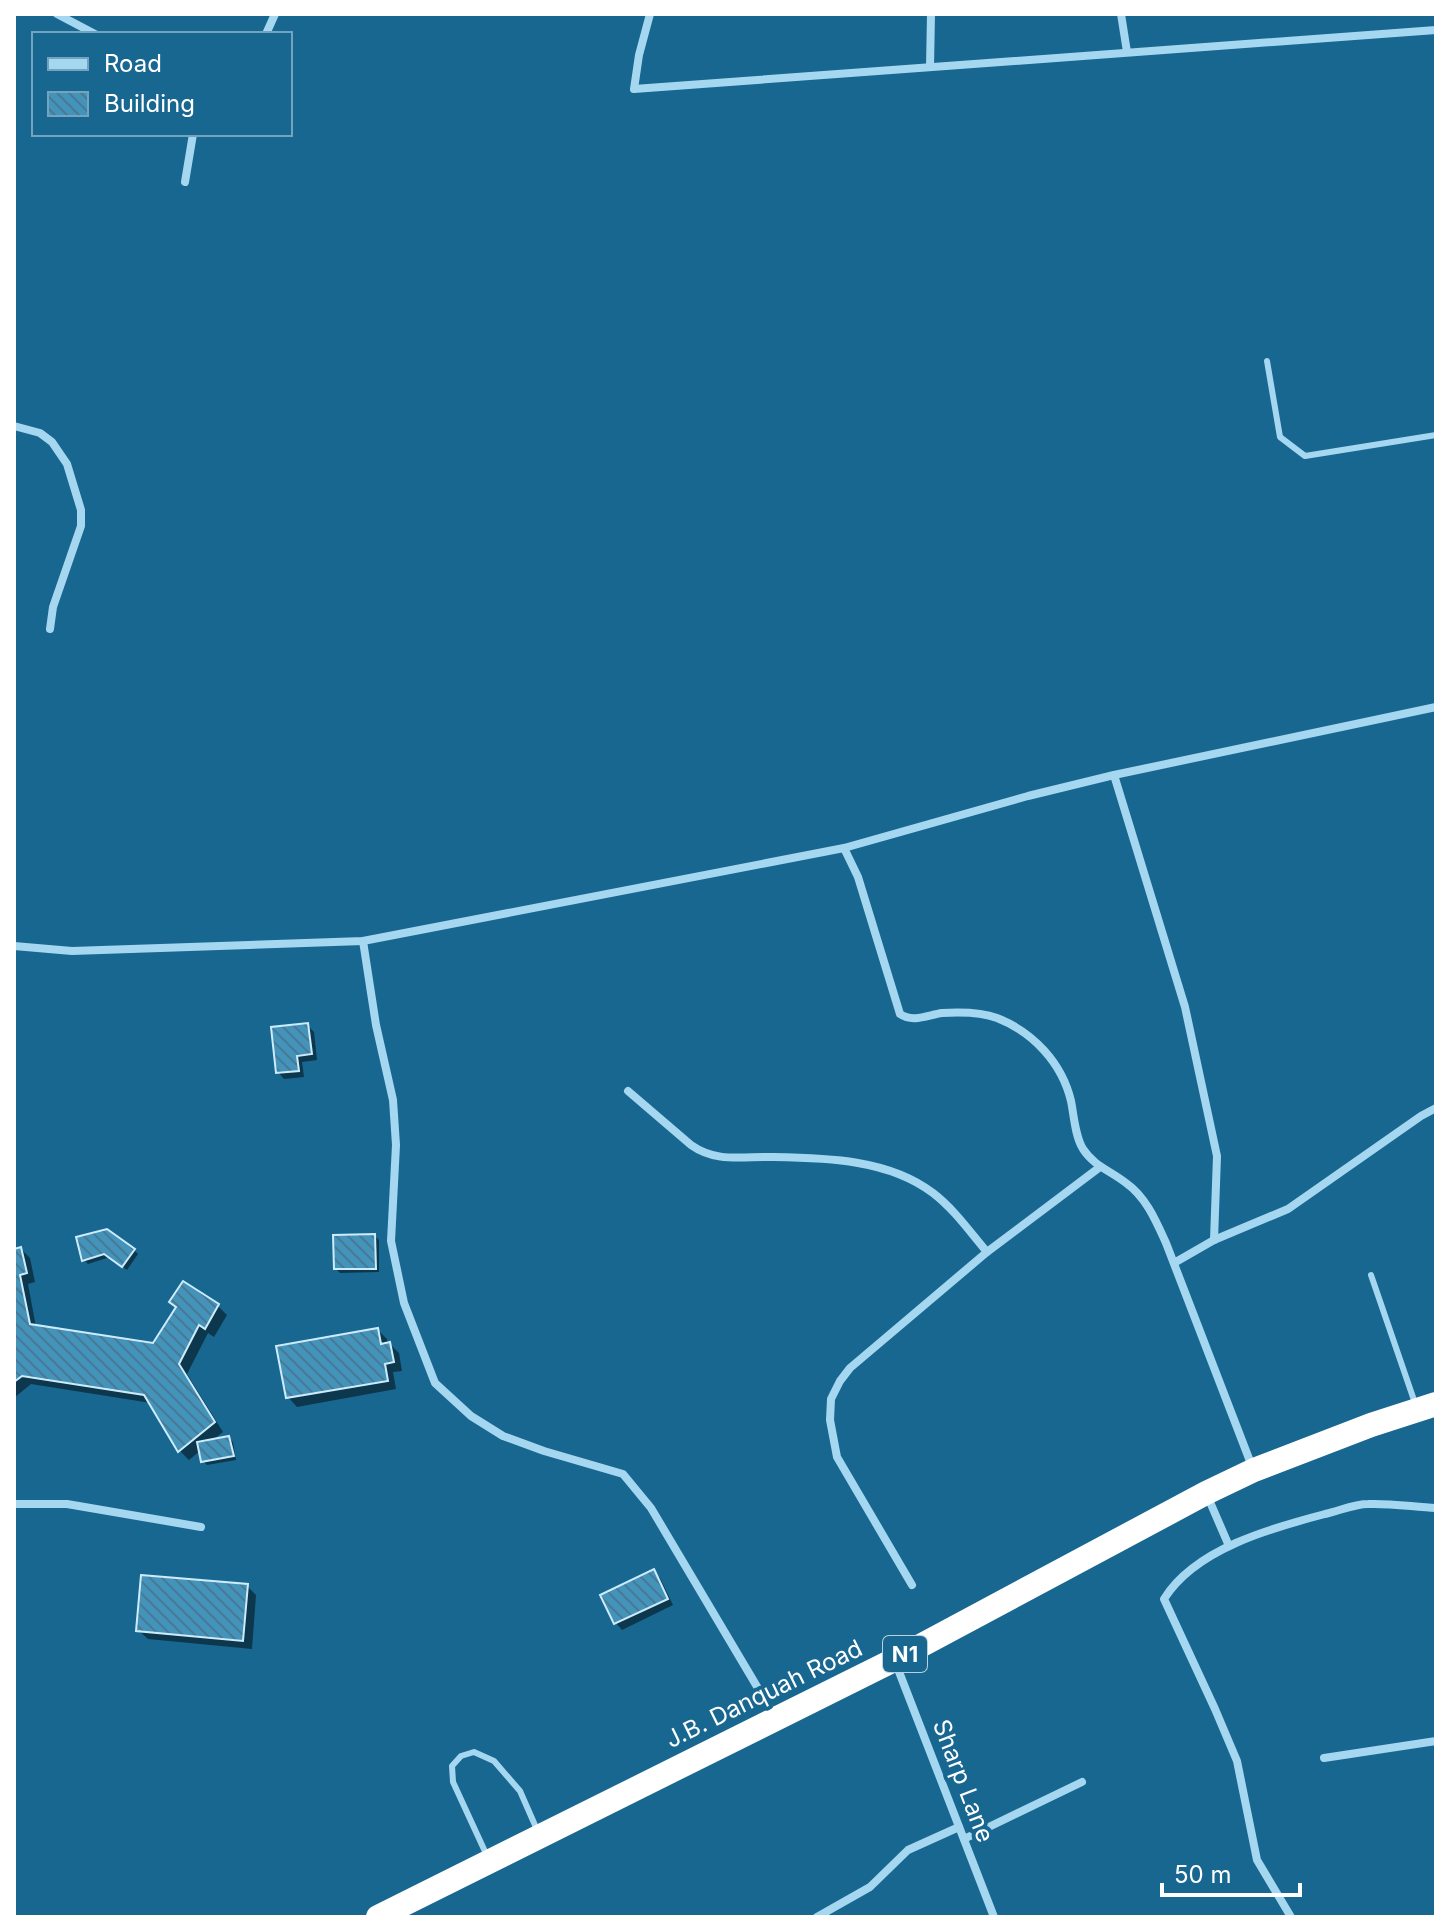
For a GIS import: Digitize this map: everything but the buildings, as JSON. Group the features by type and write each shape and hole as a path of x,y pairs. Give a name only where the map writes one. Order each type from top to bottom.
{"highway":[{"name":"J.B. Danquah Road","path":"378,1917 894,1660 1206,1493 1254,1470 1426,1407"}],"street":[{"path":"57,14 91,32"},
{"path":"650,14 634,89 1436,30"},
{"path":"930,67 931,14"},
{"path":"1121,14 1127,52"},
{"path":"185,182 193,136"},
{"path":"14,426 40,433 52,442 67,464 81,510 81,526 53,607 50,629"},
{"path":"14,946 72,951 363,941 844,848 1114,775 1436,707"},
{"path":"1114,775 1185,1007 1217,1156 1214,1240"},
{"path":"844,848 858,877 900,1014 913,1019 940,1013 991,1016 1012,1024 1028,1035 1062,1075 1081,1146 1100,1167 1138,1193 1155,1217 1254,1470"},
{"path":"363,941 376,1025 393,1100 396,1145 391,1241 404,1303 435,1383 471,1416 503,1436 623,1474 651,1508 776,1719"},
{"path":"628,1091 702,1153 718,1158 847,1161 892,1171 934,1194 987,1252"},
{"path":"1174,1263 1214,1240 1288,1209 1436,1108"},
{"path":"912,1585 837,1457 830,1420 831,1399 850,1368 987,1252 1100,1167"},
{"path":"1206,1493 1229,1546"},
{"path":"14,1504 67,1504 201,1527"},
{"path":"1291,1917 1257,1860 1237,1761 1164,1599 1171,1588 1194,1567 1229,1546 1299,1521 1365,1504 1436,1508"},
{"name":"Sharp Lane","path":"894,1660 994,1917"},
{"path":"1324,1758 1436,1741"},
{"path":"964,1839 1082,1782"},
{"path":"817,1917 870,1887 908,1850 959,1827"}],"lane":[{"path":"1267,361 1280,437 1305,456 1436,435"},
{"path":"1371,1275 1426,1407"},
{"path":"489,1860 453,1782 452,1766 461,1756 474,1752 494,1761 520,1791 540,1836"}]}
